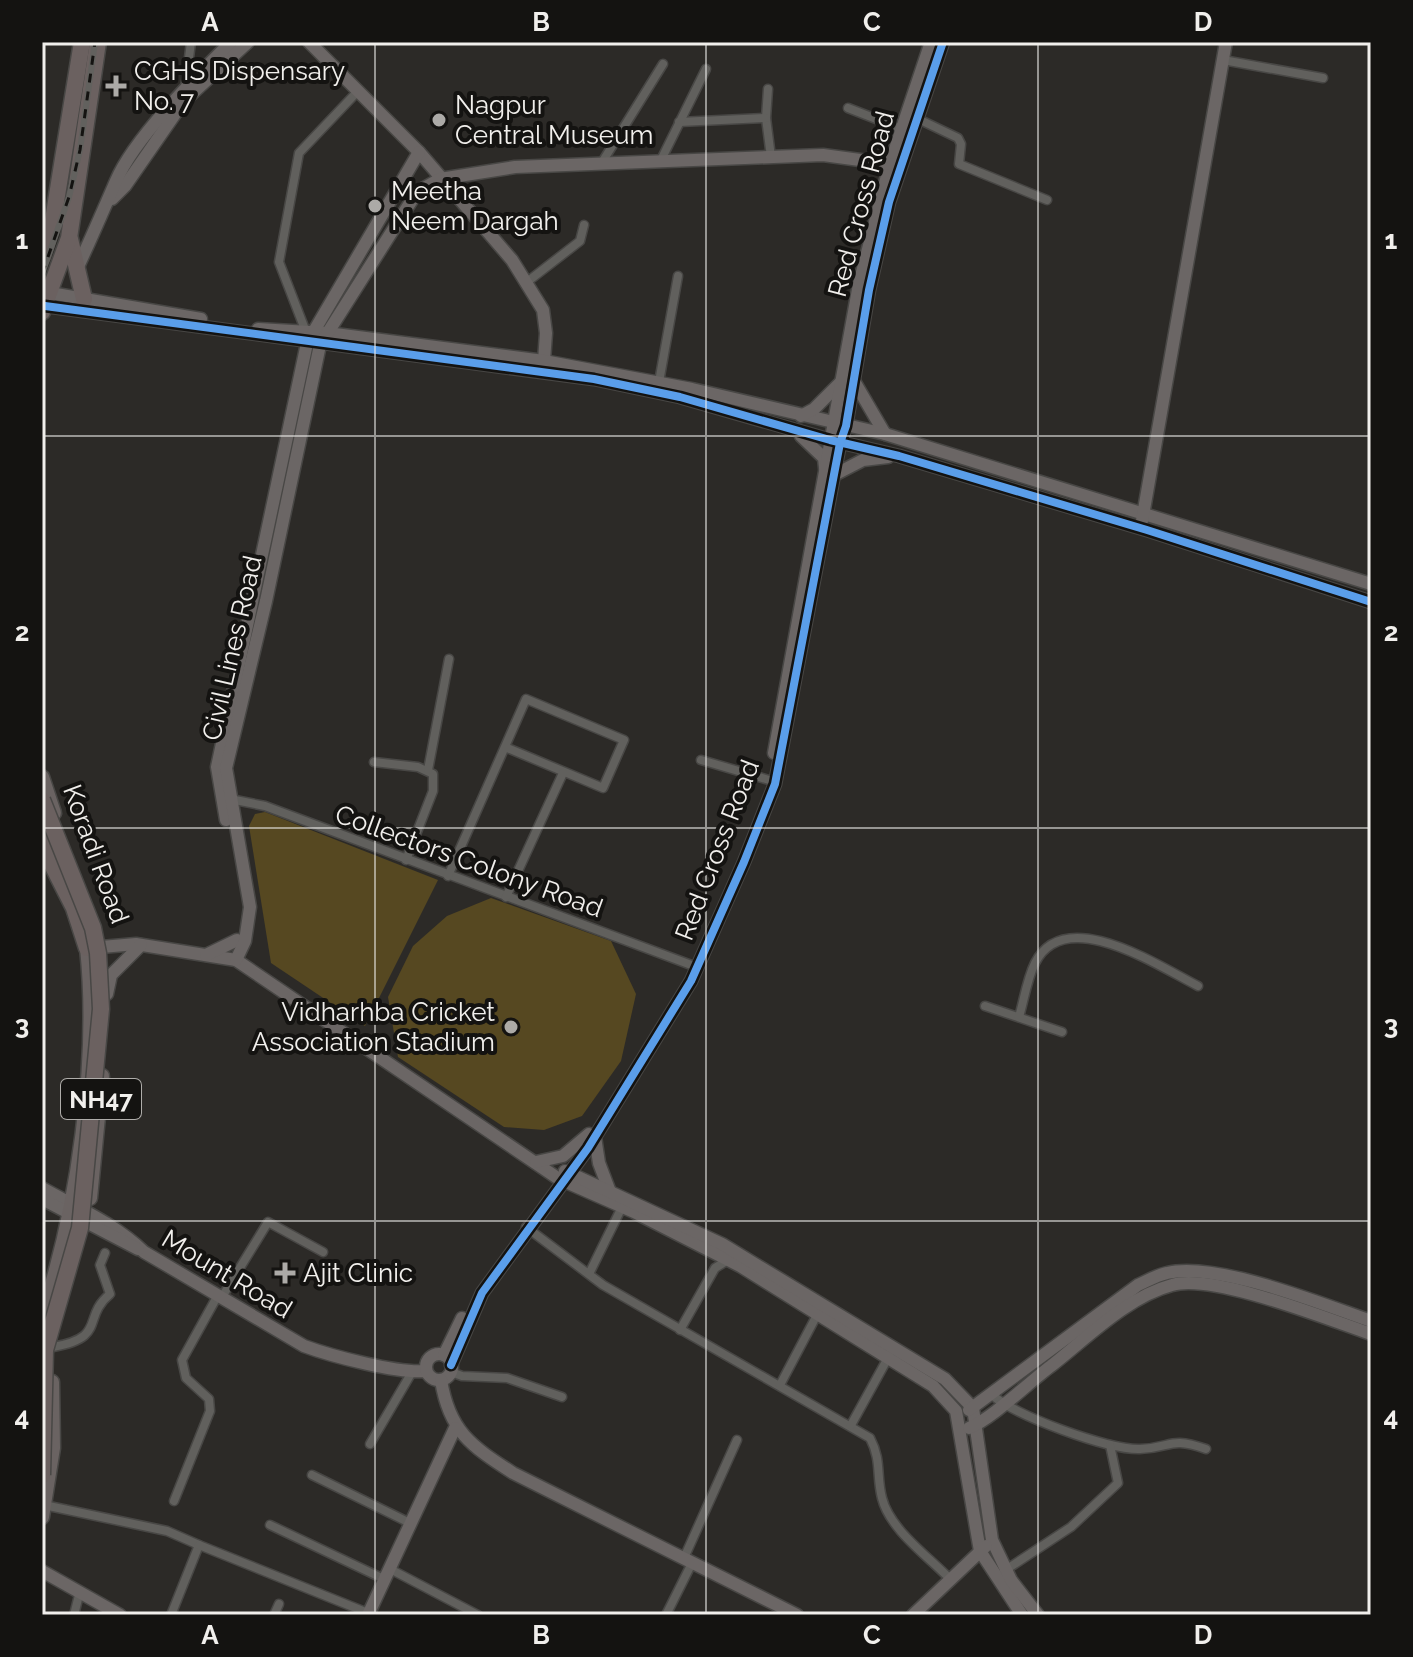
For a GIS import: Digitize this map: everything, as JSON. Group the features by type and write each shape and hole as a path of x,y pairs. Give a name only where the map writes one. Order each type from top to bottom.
{"highway":[{"path":"43,251 82,42"},
{"path":"44,302 69,238 98,42"},
{"path":"69,238 84,299"},
{"path":"45,807 87,928 95,988 91,1088 79,1199 69,1254 47,1340"},
{"path":"42,1475 45,1350 80,1228 94,1109 101,995 93,928 45,807"},
{"path":"42,824 50,841 74,862"},
{"name":"NH47","path":"42,845 95,947"}],"main road":[{"name":"Koradi Road","path":"42,777 45,807 74,862 107,994 88,1217 76,1267 47,1340 53,1448 43,1511"},
{"name":"NH47","path":"42,1316 58,1269 71,1209 95,947"}],"street":[{"path":"184,95 191,42"},
{"path":"76,271 111,200 125,186 184,95 231,42"},
{"path":"184,95 248,42"},
{"path":"309,42 419,152 527,282 546,322 544,361"},
{"name":"Red Cross Road","path":"911,116 931,42"},
{"name":"Red Cross Road","path":"835,441 846,426 859,284 903,135 943,42"},
{"path":"1141,528 1226,42"},
{"path":"1223,60 1323,78"},
{"path":"601,164 663,64"},
{"path":"660,162 706,69"},
{"path":"768,89 766,118 771,157"},
{"path":"315,337 279,262 299,153 358,91"},
{"path":"848,108 903,135"},
{"path":"911,116 958,138 961,144 959,164 1047,200"},
{"path":"679,122 766,118"},
{"path":"255,973 241,940 240,897 217,767 315,337 419,152"},
{"path":"315,337 417,192 440,179 515,167 823,155 897,160"},
{"path":"527,282 580,241 584,225"},
{"path":"659,382 678,276"},
{"path":"44,302 84,299 594,379 680,397 899,456 1141,528 1371,602"},
{"path":"44,302 315,337 544,361 659,382 885,434 1371,584"},
{"name":"Civil Lines Road","path":"232,959 250,907 226,768 266,601 315,337"},
{"path":"801,416 849,380 885,434"},
{"name":"Red Cross Road","path":"447,1368 473,1296 528,1228 592,1135 694,966 769,780 830,475 835,441 832,423 849,380"},
{"path":"787,427 813,443 824,458 830,475 863,460 899,456"},
{"path":"541,1165 563,1156 592,1135 691,981 775,784 803,619"},
{"path":"428,770 449,659"},
{"path":"448,876 526,699 624,740 603,788 505,747"},
{"path":"701,760 769,780"},
{"path":"374,762 428,770 433,774 433,791 406,860"},
{"path":"506,897 563,773"},
{"name":"Collectors Colony Road","path":"229,799 265,806 694,966"},
{"path":"1019,1017 1035,962 1044,952 1071,939 1088,936 1120,946 1198,986"},
{"path":"206,955 241,940"},
{"path":"95,947 141,945 232,959 541,1165 728,1260 889,1356 933,1386 958,1417 962,1431 980,1551 1038,1615"},
{"path":"107,994 111,975 141,945"},
{"path":"985,1006 1062,1032"},
{"path":"592,1135 610,1192"},
{"path":"564,1176 610,1192 722,1244 844,1315 945,1379 973,1408 992,1540 1000,1574 1022,1615"},
{"name":"Mount Road","path":"42,1188 71,1209 128,1236 144,1252 304,1346 327,1355 407,1370 426,1367 436,1354 447,1368"},
{"path":"42,1199 71,1209"},
{"path":"589,1274 622,1207"},
{"path":"174,1501 210,1411 209,1399 186,1378 182,1360 220,1296 268,1222 323,1252"},
{"path":"528,1228 589,1274 680,1330 870,1438 879,1455 882,1498 890,1517 950,1579"},
{"path":"47,1340 73,1343 92,1332 103,1300 110,1294 100,1265 105,1253"},
{"path":"680,1330 715,1268 728,1260"},
{"path":"958,1417 1138,1285 1168,1273 1201,1272 1242,1280 1371,1321"},
{"path":"962,1431 976,1425 1121,1312 1151,1292 1175,1284 1207,1284 1371,1334"},
{"path":"780,1385 818,1313"},
{"path":"851,1425 889,1356"},
{"path":"426,1367 431,1378 447,1368"},
{"path":"447,1368 462,1376 507,1378 562,1397"},
{"path":"447,1368 445,1404 455,1428 480,1452 513,1473 688,1560 782,1612 797,1615"},
{"path":"370,1444 407,1370"},
{"path":"991,1394 1002,1404 1110,1445 1141,1449 1179,1440 1206,1449"},
{"path":"43,1511 167,1531 370,1614 455,1428"},
{"path":"666,1615 737,1440"},
{"path":"1000,1574 1071,1527 1118,1483 1110,1445"},
{"path":"312,1475 412,1524"},
{"path":"270,1525 478,1615"},
{"path":"913,1615 992,1540"},
{"path":"171,1615 199,1545"},
{"path":"42,1571 120,1615"},
{"path":"74,1615 80,1591"},
{"path":"274,1615 279,1604"}],"shaded area":[{"path":"265,812 438,880 365,1026 271,963 249,826 255,814"},
{"name":"Vidharhba Cricket Association Stadium","path":"491,898 611,941 636,994 621,1061 582,1116 544,1130 504,1127 398,1057 388,997 413,946 447,916"}],"railway":[{"path":"42,274 69,197 80,150 95,42"}],"cycle path":[{"path":"451,1365 482,1293 588,1148 691,981 775,784 840,443 846,426 869,290 889,202 943,42"},
{"path":"45,306 594,379 680,397 830,440 899,456 1147,530 1371,602"}],"place":[{"name":"CGHS Dispensary No. 7","path":"116,86"},
{"name":"Nagpur Central Museum","path":"439,120"},
{"name":"Meetha Neem Dargah","path":"375,206"},
{"name":"Vidharhba Cricket Association Stadium","path":"511,1027"},
{"name":"Ajit Clinic","path":"285,1273"}]}
